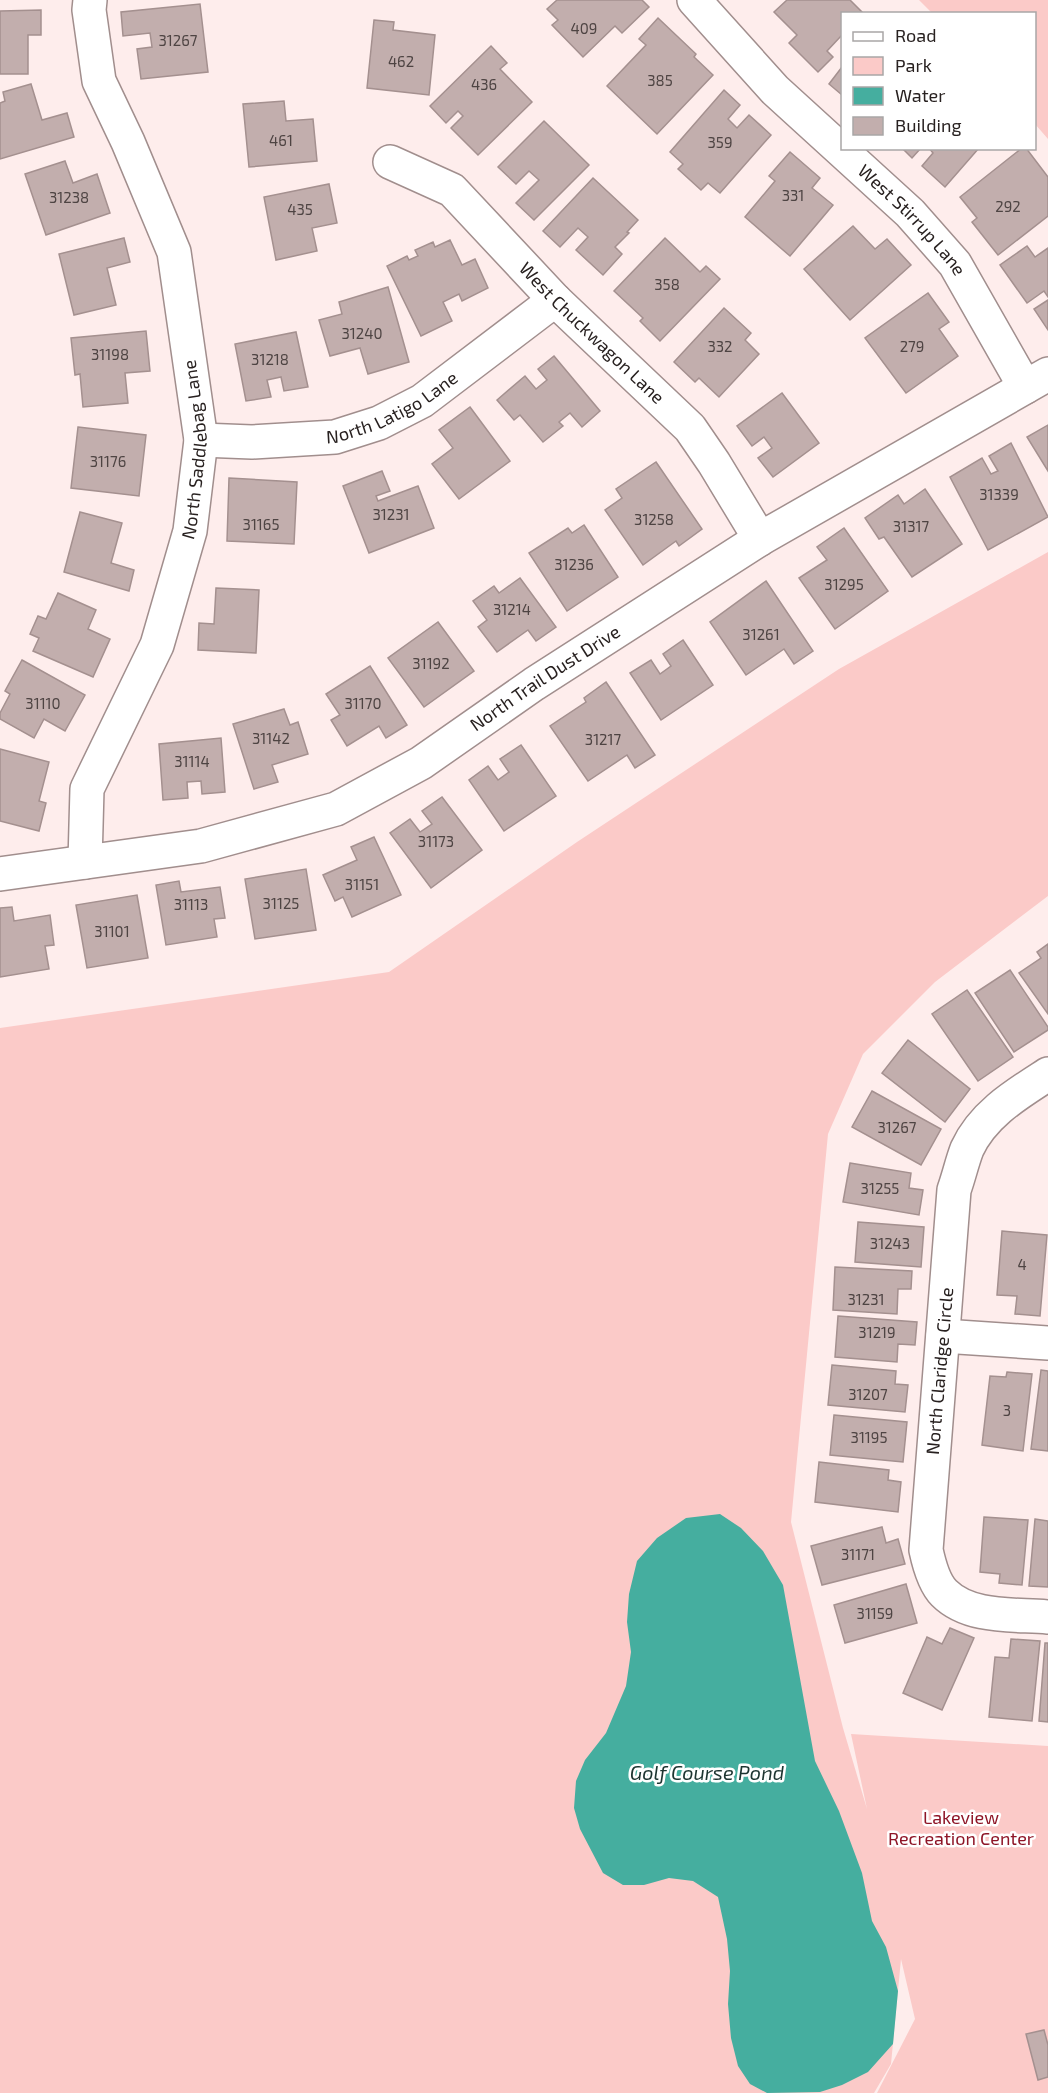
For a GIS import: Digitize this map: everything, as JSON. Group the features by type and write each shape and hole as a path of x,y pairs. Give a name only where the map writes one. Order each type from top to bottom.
{"street":[{"name":"North Saddlebag Lane","path":"85,862 87,789 157,645 190,531 201,440 174,252 128,142 99,81 89,10 90,0"},
{"name":"West Stirrup Lane","path":"694,0 775,90 910,213 955,264 1036,380"},
{"name":"West Chuckwagon Lane","path":"390,162 452,190 555,300 690,428 760,538"},
{"name":"North Latigo Lane","path":"201,440 252,442 334,437 379,423 422,401 555,300"},
{"name":"North Trail Dust Drive","path":"0,874 201,846 336,809 421,764 534,684 760,538 1036,380"},
{"name":"North Claridge Circle","path":"1048,1074 1003,1103 982,1125 968,1148 954,1190 926,1550 931,1571 944,1593 964,1606 985,1613 1048,1617"},
{"path":"943,1336 1048,1343"}],"green space":[{"path":"919,0 1048,0 1048,139 1036,125 1036,12 931,12"},
{"name":"Lakeview Recreation Center","path":"1048,552 1048,896 935,982 863,1054 828,1134 791,1522 843,1728 867,1809 851,1734 1048,1746 1048,2093 877,2093 915,2019 901,1959 891,2064 874,2093 0,2093 0,1028 389,972 577,842 839,669"}],"water":[{"name":"Golf Course Pond","path":"720,1514 741,1528 763,1551 783,1585 815,1761 839,1811 862,1873 872,1921 886,1947 898,1991 893,2044 868,2072 842,2085 820,2092 767,2093 750,2084 738,2066 731,2038 728,2004 730,1971 727,1939 718,1897 693,1881 669,1878 644,1885 623,1885 603,1873 580,1829 574,1808 576,1781 585,1760 606,1733 626,1686 631,1652 627,1622 629,1594 637,1561 657,1538 686,1518"}],"building":[{"path":"557,0 642,0 649,7 622,33 615,26 583,57 552,25 558,20 547,9"},
{"path":"787,0 850,0 862,12 841,12 841,36 827,51 833,57 818,72 789,43 797,35 774,12"},
{"path":"200,4 208,72 141,79 137,49 152,47 150,33 123,36 121,12"},
{"path":"41,10 41,35 28,35 28,74 0,74 0,11"},
{"path":"658,18 696,54 694,57 713,75 657,134 607,86 646,45 639,39"},
{"path":"374,20 394,22 393,30 435,35 429,95 367,88"},
{"path":"491,46 507,63 500,69 532,102 478,155 451,128 463,116 458,111 446,123 430,106"},
{"path":"841,68 841,94 829,84"},
{"path":"31,84 42,120 67,113 74,137 0,159 0,103 5,101 3,92"},
{"path":"724,90 740,105 728,119 737,128 749,115 771,135 720,193 708,183 701,190 678,169 683,164 670,152"},
{"path":"284,101 286,121 313,119 317,161 249,167 243,104"},
{"path":"544,121 589,165 534,220 516,203 539,180 529,171 516,184 498,167"},
{"path":"904,150 919,150 912,158"},
{"path":"931,150 977,150 945,187 922,166 933,153"},
{"path":"1019,150 1028,150 1048,177 1048,216 998,255 972,222 977,218 960,197"},
{"path":"790,152 820,178 812,188 833,205 790,256 745,217 775,181 769,176"},
{"path":"65,161 73,183 97,174 110,213 46,235 25,174"},
{"path":"593,178 638,220 615,247 622,254 603,275 576,250 588,237 578,228 560,247 543,231"},
{"path":"329,184 337,223 312,228 317,251 276,260 264,197"},
{"path":"853,226 875,249 887,239 911,265 850,320 804,269"},
{"path":"124,238 130,262 107,268 116,305 74,315 59,254"},
{"path":"665,238 700,272 706,266 720,279 660,341 640,321 643,318 614,291"},
{"path":"450,240 462,265 475,259 488,288 462,301 459,294 443,302 452,321 421,336 387,266 407,256 409,260 418,256 415,250 433,242 435,247"},
{"path":"1027,246 1035,257 1048,248 1048,297 1044,291 1027,303 1000,265"},
{"path":"388,287 409,362 368,374 360,348 330,356 319,320 342,314 339,302"},
{"path":"928,293 949,322 939,329 958,356 906,393 865,338"},
{"path":"1048,300 1048,330 1034,309"},
{"path":"724,308 751,333 745,340 759,354 719,397 699,378 695,382 674,362"},
{"path":"146,331 150,371 125,373 128,403 83,407 80,374 75,375 71,338"},
{"path":"296,332 308,387 284,391 281,377 267,380 271,397 246,401 235,344"},
{"path":"554,356 600,411 582,427 570,413 559,422 563,426 543,442 520,415 514,420 497,400 525,376 536,389 547,380 538,369"},
{"path":"782,393 819,443 773,477 758,458 772,448 764,437 752,446 737,426"},
{"path":"470,407 510,461 459,499 432,464 453,448 439,430"},
{"path":"1048,425 1048,471 1027,437"},
{"path":"78,427 146,435 139,496 71,488"},
{"path":"1011,443 1048,517 988,550 950,477 982,458 991,474 998,471 989,456"},
{"path":"656,462 702,529 679,546 676,541 643,565 605,510 622,498 616,489"},
{"path":"382,471 390,491 376,496 378,501 418,486 434,528 369,553 343,486"},
{"path":"229,478 297,482 294,544 227,541"},
{"path":"925,489 962,544 912,577 884,537 879,539 865,518 898,495 904,504"},
{"path":"80,512 122,523 111,563 134,570 129,591 64,572"},
{"path":"584,525 618,577 567,611 529,553 568,528 572,533"},
{"path":"844,528 888,591 835,629 799,578 827,560 817,547"},
{"path":"520,578 556,627 536,641 528,630 497,652 478,627 487,620 473,601 494,586 499,593"},
{"path":"766,581 813,651 794,664 784,649 746,675 710,622"},
{"path":"216,588 259,590 256,653 198,650 199,623 214,624"},
{"path":"58,593 96,610 88,629 110,639 93,677 33,651 39,638 30,634 38,616 46,619"},
{"path":"438,622 474,671 424,707 388,658"},
{"path":"683,640 713,685 661,720 630,673 651,660 660,674 671,666 663,654"},
{"path":"22,660 85,695 65,731 44,719 34,738 0,719 0,713 10,694 5,691"},
{"path":"370,666 407,725 386,738 379,726 347,746 331,720 340,715 326,694"},
{"path":"606,682 655,755 635,768 627,755 588,781 550,726 586,702 584,698"},
{"path":"284,709 290,725 298,722 308,754 272,765 278,782 254,789 233,724"},
{"path":"221,738 225,792 202,794 201,781 187,782 188,798 163,800 159,744"},
{"path":"521,745 556,796 504,831 469,780 488,766 498,780 509,772 500,759"},
{"path":"0,749 49,762 39,801 46,803 39,831 0,821"},
{"path":"442,797 482,850 431,888 390,833 410,819 420,832 432,824 422,811"},
{"path":"374,837 401,895 352,917 343,897 335,901 323,875 357,860 351,847"},
{"path":"306,869 316,930 255,939 245,879"},
{"path":"179,881 181,892 220,887 225,918 214,919 217,937 166,945 156,885"},
{"path":"137,895 148,958 87,968 76,905"},
{"path":"12,907 14,921 50,915 54,945 45,946 49,969 0,977 0,908"},
{"path":"1048,944 1048,1014 1019,973 1041,958 1037,952"},
{"path":"1010,970 1048,1027 1048,1030 1014,1052 975,993"},
{"path":"967,990 1013,1057 978,1081 932,1014"},
{"path":"908,1040 970,1089 945,1122 882,1073"},
{"path":"872,1091 941,1129 921,1165 852,1127"},
{"path":"850,1163 911,1173 909,1188 923,1190 919,1215 843,1202"},
{"path":"858,1222 924,1227 921,1267 855,1262"},
{"path":"1002,1231 1047,1235 1040,1316 1015,1314 1017,1296 997,1295"},
{"path":"835,1267 912,1271 911,1289 898,1289 897,1314 833,1310"},
{"path":"838,1316 917,1322 915,1345 898,1344 897,1362 835,1357"},
{"path":"832,1365 896,1371 895,1384 908,1385 905,1412 828,1405"},
{"path":"1041,1370 1048,1371 1048,1451 1031,1449"},
{"path":"1007,1372 1032,1374 1023,1451 982,1445 990,1376 1006,1377"},
{"path":"834,1415 907,1422 903,1462 830,1455"},
{"path":"819,1462 889,1470 888,1480 901,1482 898,1512 815,1502"},
{"path":"984,1517 1028,1520 1022,1585 999,1583 1000,1574 980,1572"},
{"path":"1035,1519 1048,1521 1048,1587 1029,1586"},
{"path":"882,1527 886,1543 898,1539 905,1564 822,1585 811,1546"},
{"path":"906,1584 917,1623 845,1643 834,1605"},
{"path":"950,1628 974,1638 942,1710 903,1693 927,1637 942,1644"},
{"path":"1011,1639 1040,1641 1032,1721 989,1717 995,1657 1009,1658"},
{"path":"1045,1643 1048,1643 1048,1722 1039,1721"},
{"path":"1044,2030 1048,2045 1048,2077 1038,2080 1026,2034"}]}
